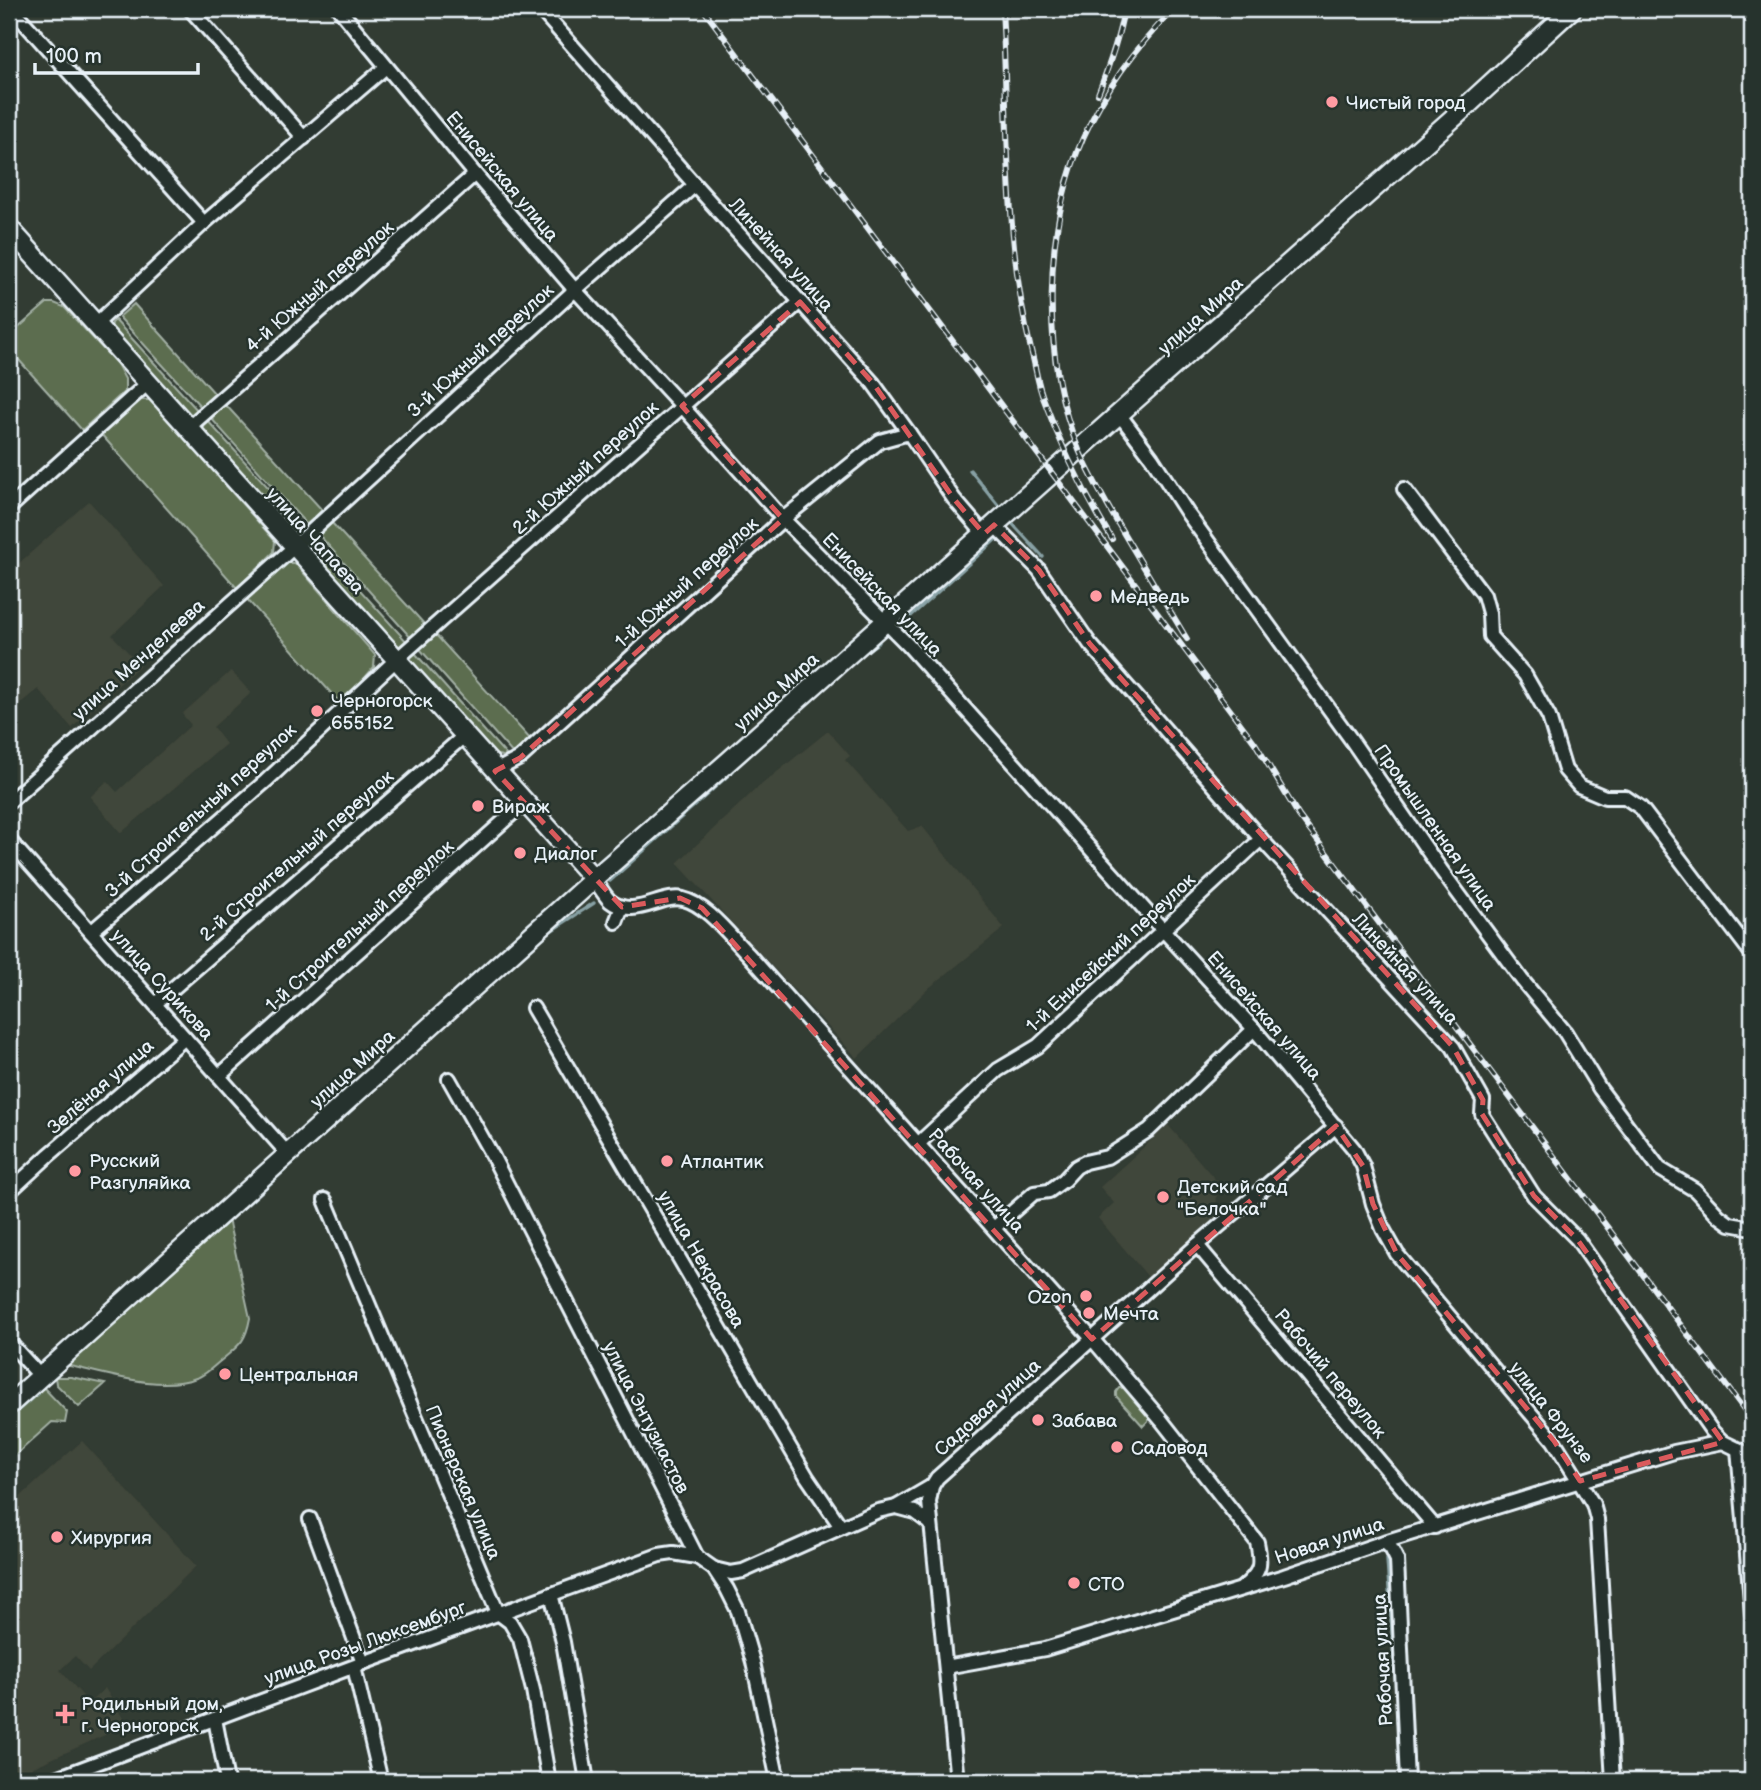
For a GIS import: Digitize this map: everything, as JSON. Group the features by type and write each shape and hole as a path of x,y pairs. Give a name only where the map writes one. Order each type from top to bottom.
{"main road":[{"name":"улица Мира","path":"9,1405 593,879 885,623 1460,112 1572,9"},
{"name":"улица Чапаева","path":"9,228 593,879"}],"street":[{"path":"12,9 204,223"},
{"path":"190,9 303,138"},
{"name":"Енисейская улица","path":"339,9 575,290 783,519 908,645 1254,1029 1354,1149"},
{"name":"Линейная улица","path":"540,9 873,383 954,499 1039,570 1090,645 1261,839 1453,1047 1483,1100 1482,1114 1534,1196 1577,1239 1712,1431 1723,1441 1752,1456"},
{"path":"95,325 204,223 386,67"},
{"name":"4-й Южный переулок","path":"188,428 475,174"},
{"name":"3-й Южный переулок","path":"294,547 575,290 695,185"},
{"name":"2-й Южный переулок","path":"396,660 800,302"},
{"path":"9,508 148,383"},
{"name":"Промышленная улица","path":"1119,414 1441,870 1522,980 1565,1032 1600,1089 1660,1169 1695,1191 1730,1224 1752,1228"},
{"name":"1-й Южный переулок","path":"495,771 520,758 783,519 880,441 909,433"},
{"path":"1404,489 1484,595 1489,613 1490,636 1525,675 1549,717 1565,770 1579,786 1605,797 1625,797 1641,808 1752,954"},
{"name":"улица Менделеева","path":"9,802 294,547"},
{"name":"3-й Строительный переулок","path":"91,932 261,785 396,660"},
{"name":"2-й Строительный переулок","path":"155,1004 464,736"},
{"name":"1-й Строительный переулок","path":"219,1076 524,803"},
{"name":"1-й Енисейский переулок","path":"919,1143 998,1070 1038,1045 1261,839"},
{"name":"улица Сурикова","path":"9,840 288,1154"},
{"path":"593,879 610,901 622,907 616,922"},
{"name":"Рабочая улица","path":"622,907 634,909 680,898 702,908 748,954 994,1228 1088,1342 1162,1421 1257,1542 1259,1569 1254,1578 1242,1588"},
{"name":"улица Некрасова","path":"533,1008 807,1478 841,1527"},
{"path":"994,1228 1034,1193 1049,1191 1076,1167 1107,1157 1149,1130 1254,1029"},
{"name":"Зелёная улица","path":"9,1192 185,1038"},
{"name":"улица Энтузиастов","path":"449,1079 493,1157 697,1557 714,1569 738,1611 756,1674 778,1781"},
{"name":"Садовая улица","path":"957,1781 929,1502 932,1486 937,1478 1088,1342 1336,1126"},
{"name":"улица Фрунзе","path":"1354,1149 1363,1167 1382,1229 1397,1254 1554,1441 1593,1504 1597,1519 1613,1781"},
{"name":"Пионерская улица","path":"325,1200 498,1613 510,1622 520,1639 533,1690 549,1781"},
{"name":"Рабочий переулок","path":"1197,1245 1435,1527"},
{"path":"9,1342 41,1377"},
{"name":"Новая улица","path":"946,1667 1045,1649 1284,1576 1580,1480 1674,1452 1723,1441"},
{"path":"1738,1449 1752,1613"},
{"path":"714,1569 731,1573 743,1571 878,1511 896,1507 932,1486"},
{"path":"896,1507 915,1512 932,1524"},
{"path":"310,1519 358,1665 381,1781"},
{"name":"Рабочая улица","path":"1384,1542 1391,1548 1397,1560 1407,1781"},
{"name":"улица Розы Люксембург","path":"48,1781 659,1555 673,1553 697,1557"},
{"path":"551,1594 563,1642 587,1781"},
{"path":"215,1719 227,1781"}],"highlighted area":[{"path":"800,302 873,383 954,499 984,534 994,525 1039,570 1090,644 1453,1047 1483,1100 1482,1114 1534,1196 1577,1239 1723,1442 1580,1481 1554,1441 1397,1254 1373,1204 1363,1166 1336,1126 1092,1339 702,908 680,898 622,907 495,771 520,758 783,519 682,406"}],"shaded area":[{"path":"89,501 164,586 112,635 140,665 72,728 38,689 17,706 9,697 9,572"},
{"path":"231,671 251,693 213,727 226,744 121,833 90,797 107,781 117,792 191,725 182,714"},
{"path":"828,731 850,756 845,760 908,831 922,826 1004,928 929,988 857,1058 677,863 756,789"},
{"name":"Детский сад \"Белочка\"","path":"1168,1125 1221,1186 1217,1191 1216,1217 1149,1278 1098,1218 1114,1203 1100,1187"},
{"path":"82,1441 196,1566 89,1671 75,1656 60,1670 89,1703 105,1688 127,1725 9,1778 9,1507"}],"green space":[{"path":"47,303 64,307 117,364 125,379 125,391 82,430 9,349 9,336"},
{"path":"134,304 216,395 202,408 119,317"},
{"path":"115,320 199,412 187,414 111,329"},
{"path":"140,400 150,400 275,541 274,552 237,588 100,433"},
{"path":"224,403 322,510 307,525 210,417"},
{"path":"207,420 305,528 299,532 290,529 203,433 203,425"},
{"path":"332,523 426,626 412,639 319,535"},
{"path":"314,539 408,643 396,648 311,553 310,545"},
{"path":"286,563 295,563 375,655 374,667 340,703 245,597"},
{"path":"436,635 531,740 514,755 420,649"},
{"path":"415,653 508,757 492,754 411,666 410,658"},
{"path":"228,1219 250,1318 247,1332 235,1349 199,1377 167,1383 132,1380 65,1365"},
{"path":"55,1377 71,1377 105,1384 79,1407 56,1384"},
{"path":"42,1386 67,1412 65,1423 52,1422 9,1461 9,1415"},
{"path":"1119,1388 1131,1393 1150,1419 1143,1426 1116,1396"}],"waterway":[{"path":"970,470 998,505"},
{"path":"1011,522 1043,557"},
{"path":"901,625 995,540"},
{"path":"740,764 862,654 879,642"},
{"path":"610,881 733,771"},
{"path":"546,934 594,903"},
{"path":"243,1208 501,974"},
{"path":"123,1314 227,1222"},
{"path":"9,1418 38,1393"},
{"path":"1387,1559 1400,1781"}],"railway":[{"path":"703,9 1255,743 1299,816 1752,1420"},
{"path":"1002,9 1012,226 1023,312 1042,395 1051,418 1075,471 1112,539"},
{"path":"1098,94 1124,9"},
{"path":"1174,9 1122,69 1083,138 1060,212 1052,294 1058,376 1079,450 1112,514 1187,639"}],"place":[{"name":"Чистый город","path":"1332,102"},
{"name":"Медведь","path":"1096,596"},
{"name":"Черногорск 655152","path":"317,711"},
{"name":"Вираж","path":"478,806"},
{"name":"Диалог","path":"520,853"},
{"name":"Атлантик","path":"667,1161"},
{"name":"Русский Разгуляйка","path":"75,1171"},
{"name":"Детский сад \"Белочка\"","path":"1163,1197"},
{"name":"Ozon","path":"1086,1296"},
{"name":"Мечта","path":"1089,1313"},
{"name":"Центральная","path":"225,1374"},
{"name":"Забава","path":"1038,1420"},
{"name":"Садовод","path":"1117,1447"},
{"name":"Хирургия","path":"57,1537"},
{"name":"СТО","path":"1074,1583"},
{"name":"Родильный дом, г. Черногорск","path":"65,1714"}]}
